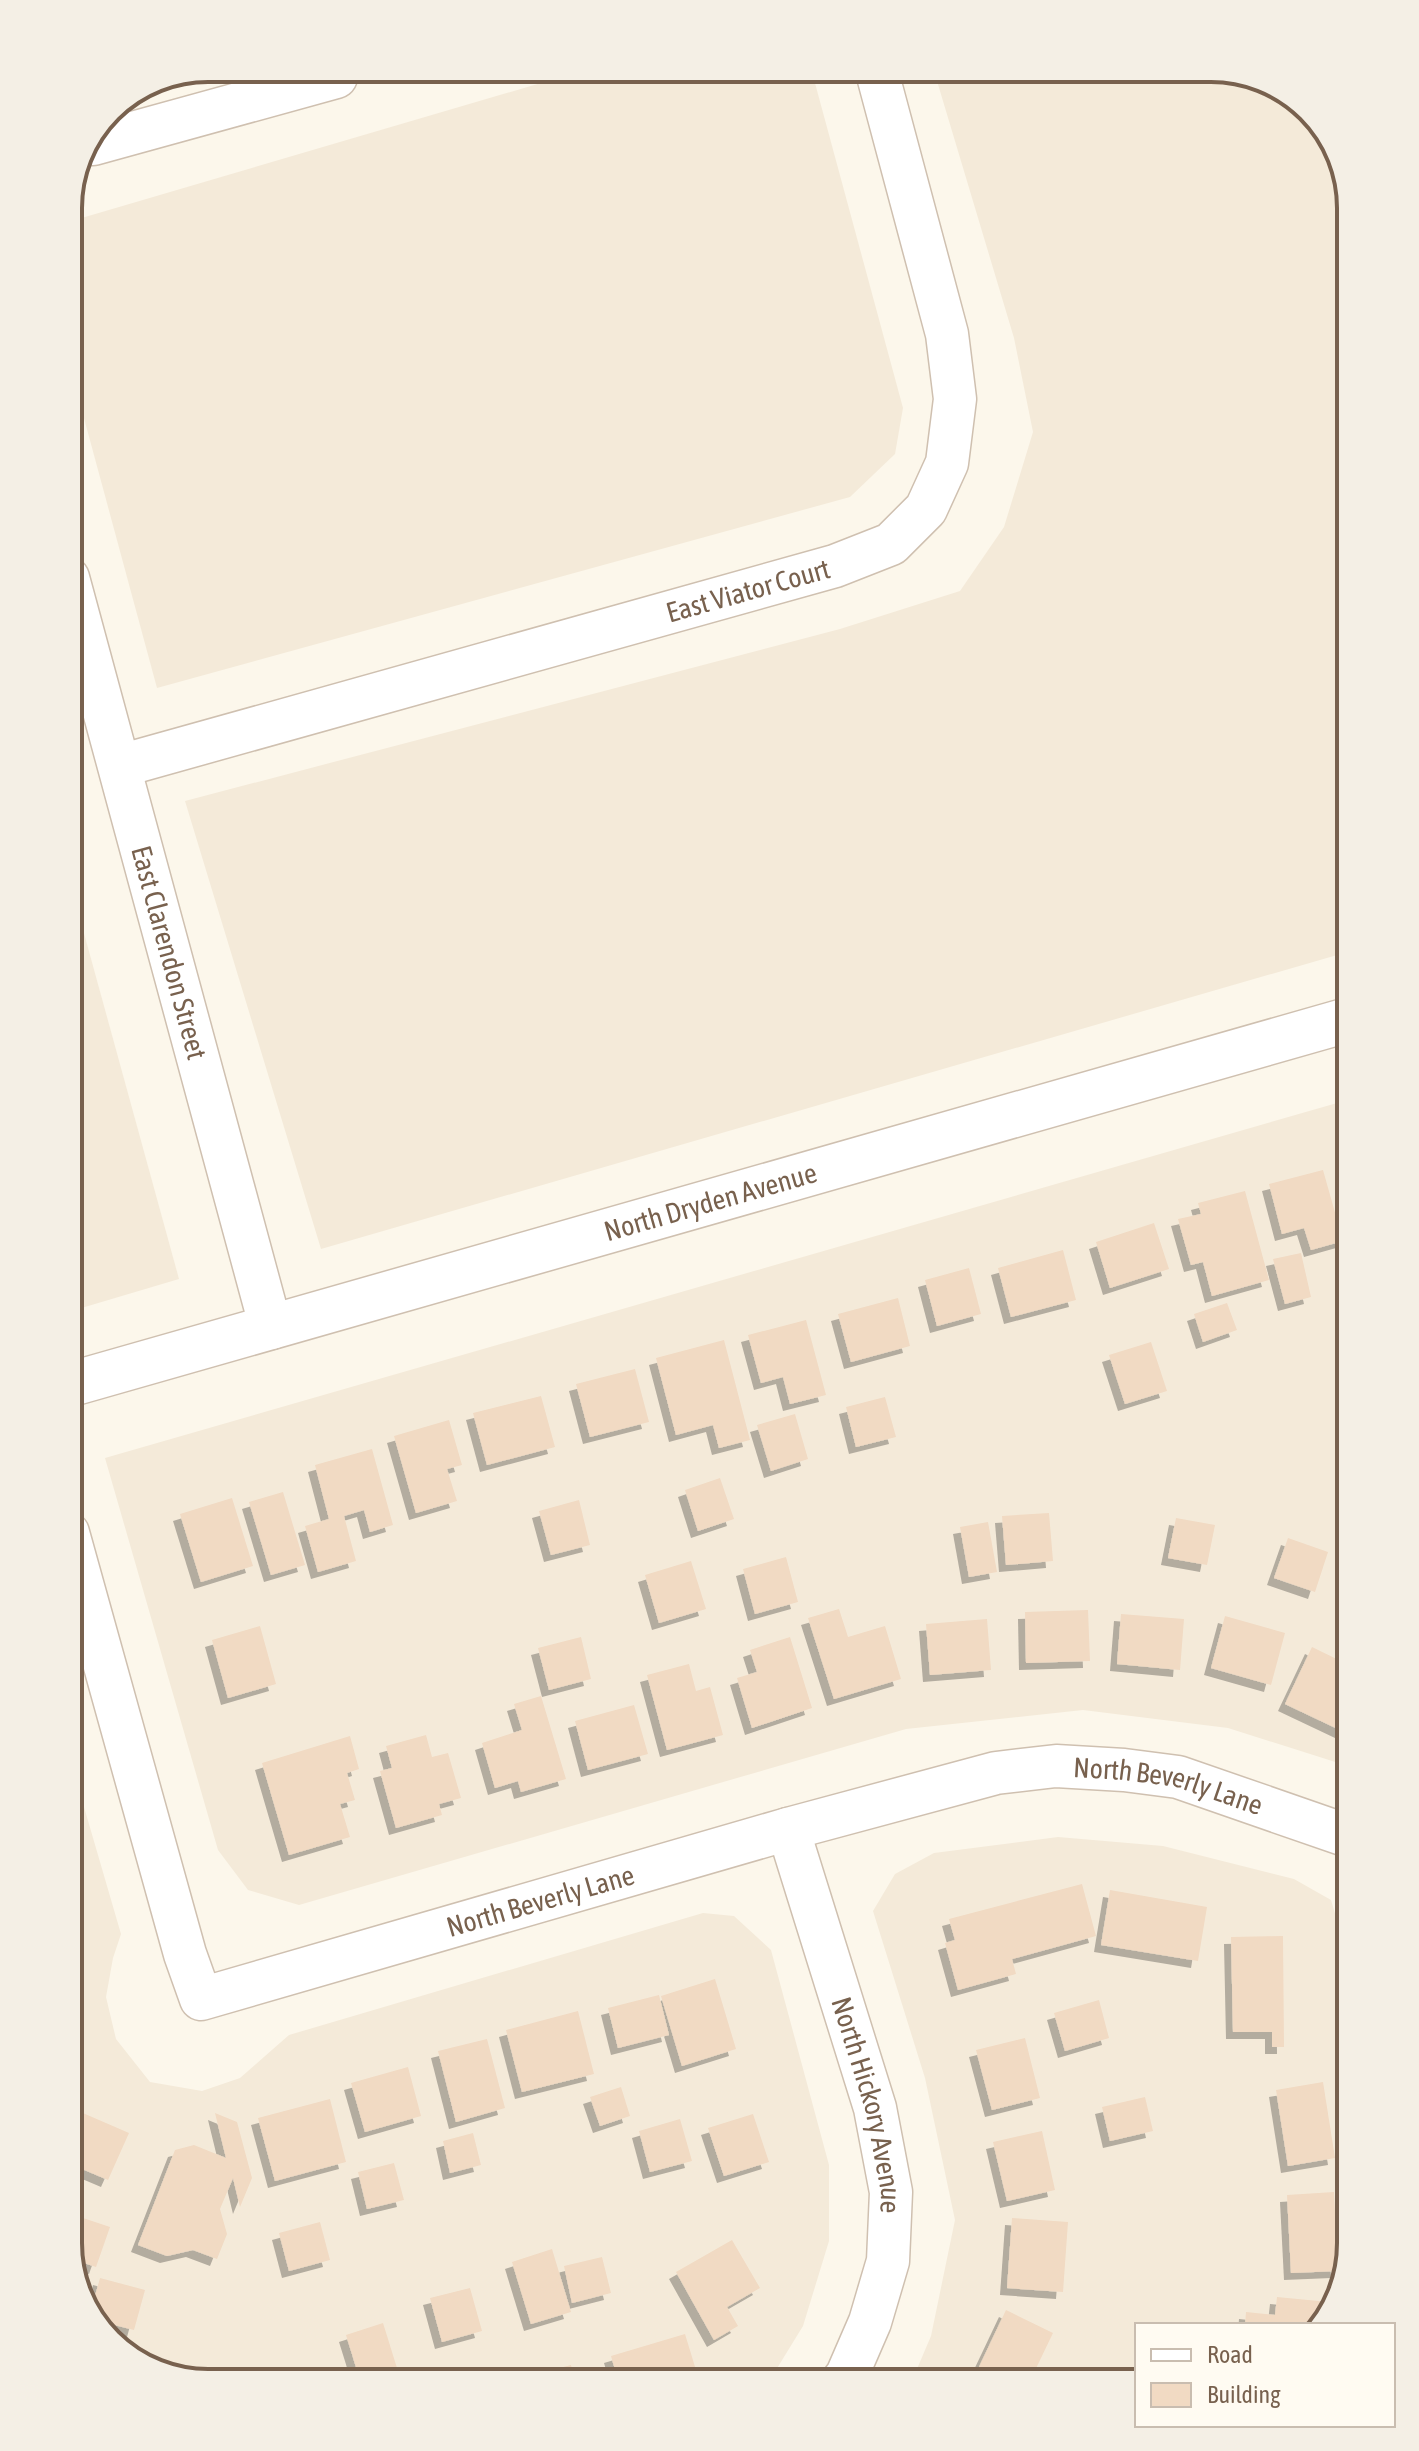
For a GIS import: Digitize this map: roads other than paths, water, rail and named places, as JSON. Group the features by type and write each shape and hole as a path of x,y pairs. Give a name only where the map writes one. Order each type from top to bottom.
{"street":[{"path":"101,142 318,82"},
{"name":"East Viator Court","path":"120,766 835,566 891,544 926,509 947,463 955,399 947,334 880,82"},
{"name":"East Clarendon Street","path":"82,629 271,1328"},
{"name":"North Dryden Avenue","path":"82,1381 1337,1023"},
{"name":"North Beverly Lane","path":"82,1583 185,1954 201,1999 788,1829 996,1773 1056,1766 1178,1777 1337,1832"},
{"name":"North Hickory Avenue","path":"788,1829 875,2108 891,2192 888,2261 870,2322 850,2369"}]}
